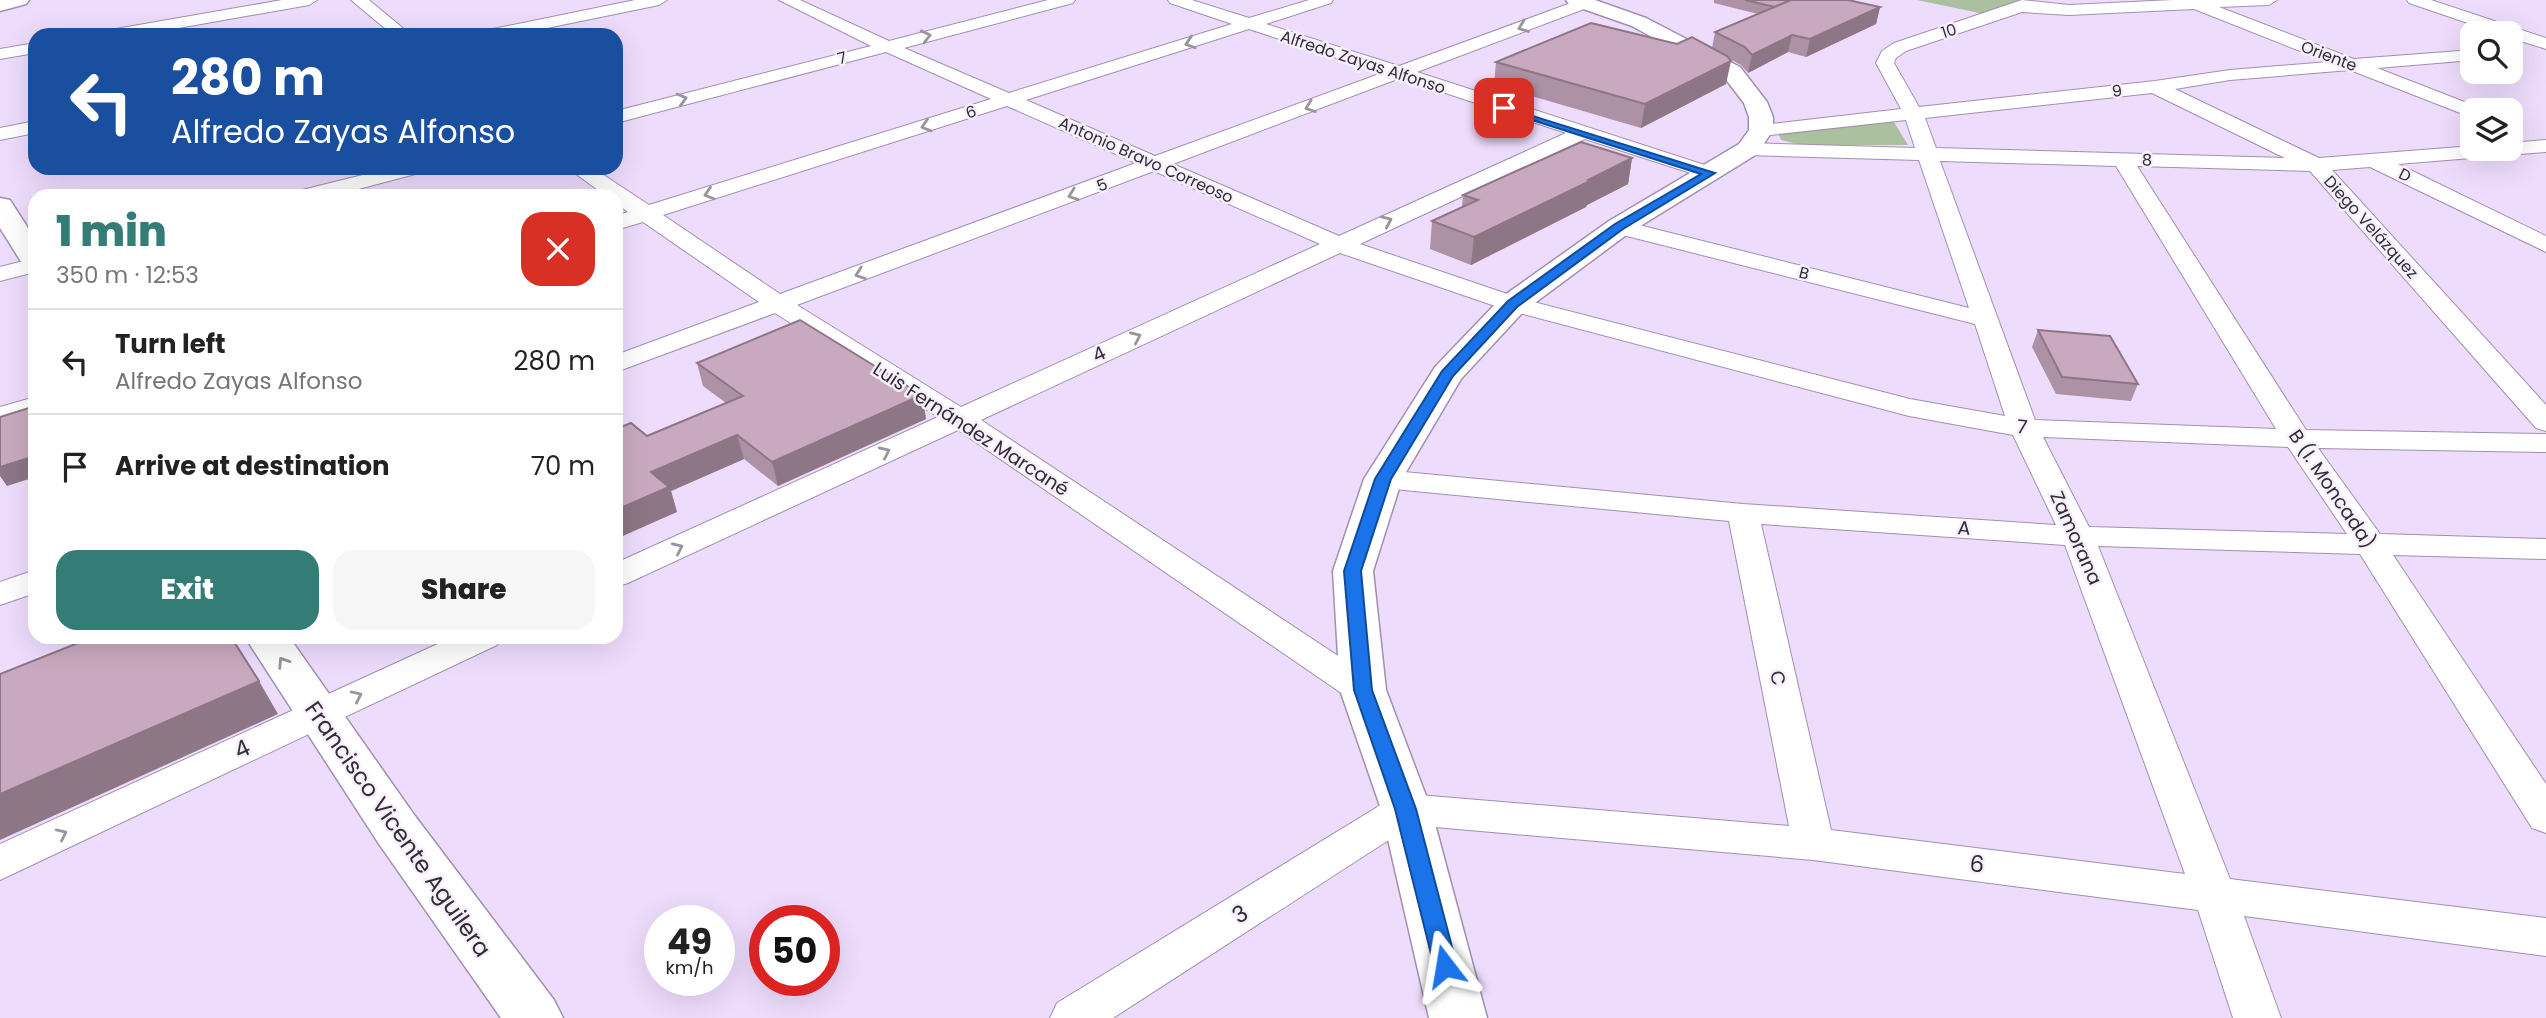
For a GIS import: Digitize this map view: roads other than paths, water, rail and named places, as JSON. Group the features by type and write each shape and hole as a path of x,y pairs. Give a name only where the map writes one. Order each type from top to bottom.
{"main road":[{"path":"0,5 19,0"},
{"path":"1458,1018 1406,809 1363,690 1353,571 1383,479 1447,374 1513,304 1619,226 1710,173 1754,139 1761,117 1755,102 1732,72 1639,22 1581,2"},
{"path":"0,206 28,252"},
{"name":"Francisco Vicente Aguilera","path":"272,644 317,714 483,951 534,1018"}],"street":[{"path":"150,28 309,0"},
{"path":"359,0 394,28"},
{"path":"522,28 659,0"},
{"name":"Antonio Bravo Correoso","path":"787,0 1338,244 1513,304"},
{"name":"7","path":"623,115 1067,0"},
{"name":"Alfredo Zayas Alfonso","path":"1176,0 1582,134 1710,173"},
{"name":"6","path":"623,221 1325,0"},
{"name":"10","path":"1885,63 1888,55 1900,47 2027,3 2069,10 2269,0"},
{"path":"2415,0 2546,46"},
{"name":"5","path":"623,361 1400,74 1581,2"},
{"name":"Oriente","path":"2193,3 2460,107"},
{"path":"2523,50 2546,46"},
{"path":"0,54 28,49"},
{"name":"9","path":"1754,139 1913,113 2155,87 2230,75 2460,56"},
{"name":"Zamorana","path":"1885,63 1913,113 2024,428 2078,536 2214,894 2258,1018"},
{"name":"Diego Velázquez","path":"2155,87 2316,165 2546,422"},
{"path":"0,134 28,128"},
{"path":"2523,131 2546,140"},
{"name":"4","path":"623,573 1582,134"},
{"name":"D","path":"2253,135 2376,161 2546,245"},
{"name":"8","path":"1754,139 1926,152 2316,165 2546,146"},
{"name":"B (I. Moncada)","path":"2122,159 2297,439 2370,544 2546,817"},
{"path":"334,189 388,175"},
{"name":"Luis Fernández Marcané","path":"589,175 608,189"},
{"name":"Luis Fernández Marcané","path":"623,200 778,304 959,418 1363,690"},
{"name":"B","path":"1619,226 1988,320"},
{"path":"0,274 28,265"},
{"name":"7","path":"1513,304 1909,407 2024,428 2297,439 2546,443"},
{"path":"0,416 28,407"},
{"name":"A","path":"1383,479 1743,513 2078,536 2546,549"},
{"name":"C","path":"1743,513 1813,844"},
{"path":"0,594 28,584"},
{"name":"4","path":"0,863 469,644"},
{"name":"6","path":"1406,809 1813,844 2546,937"},
{"name":"3","path":"1073,1018 1406,809"}]}
